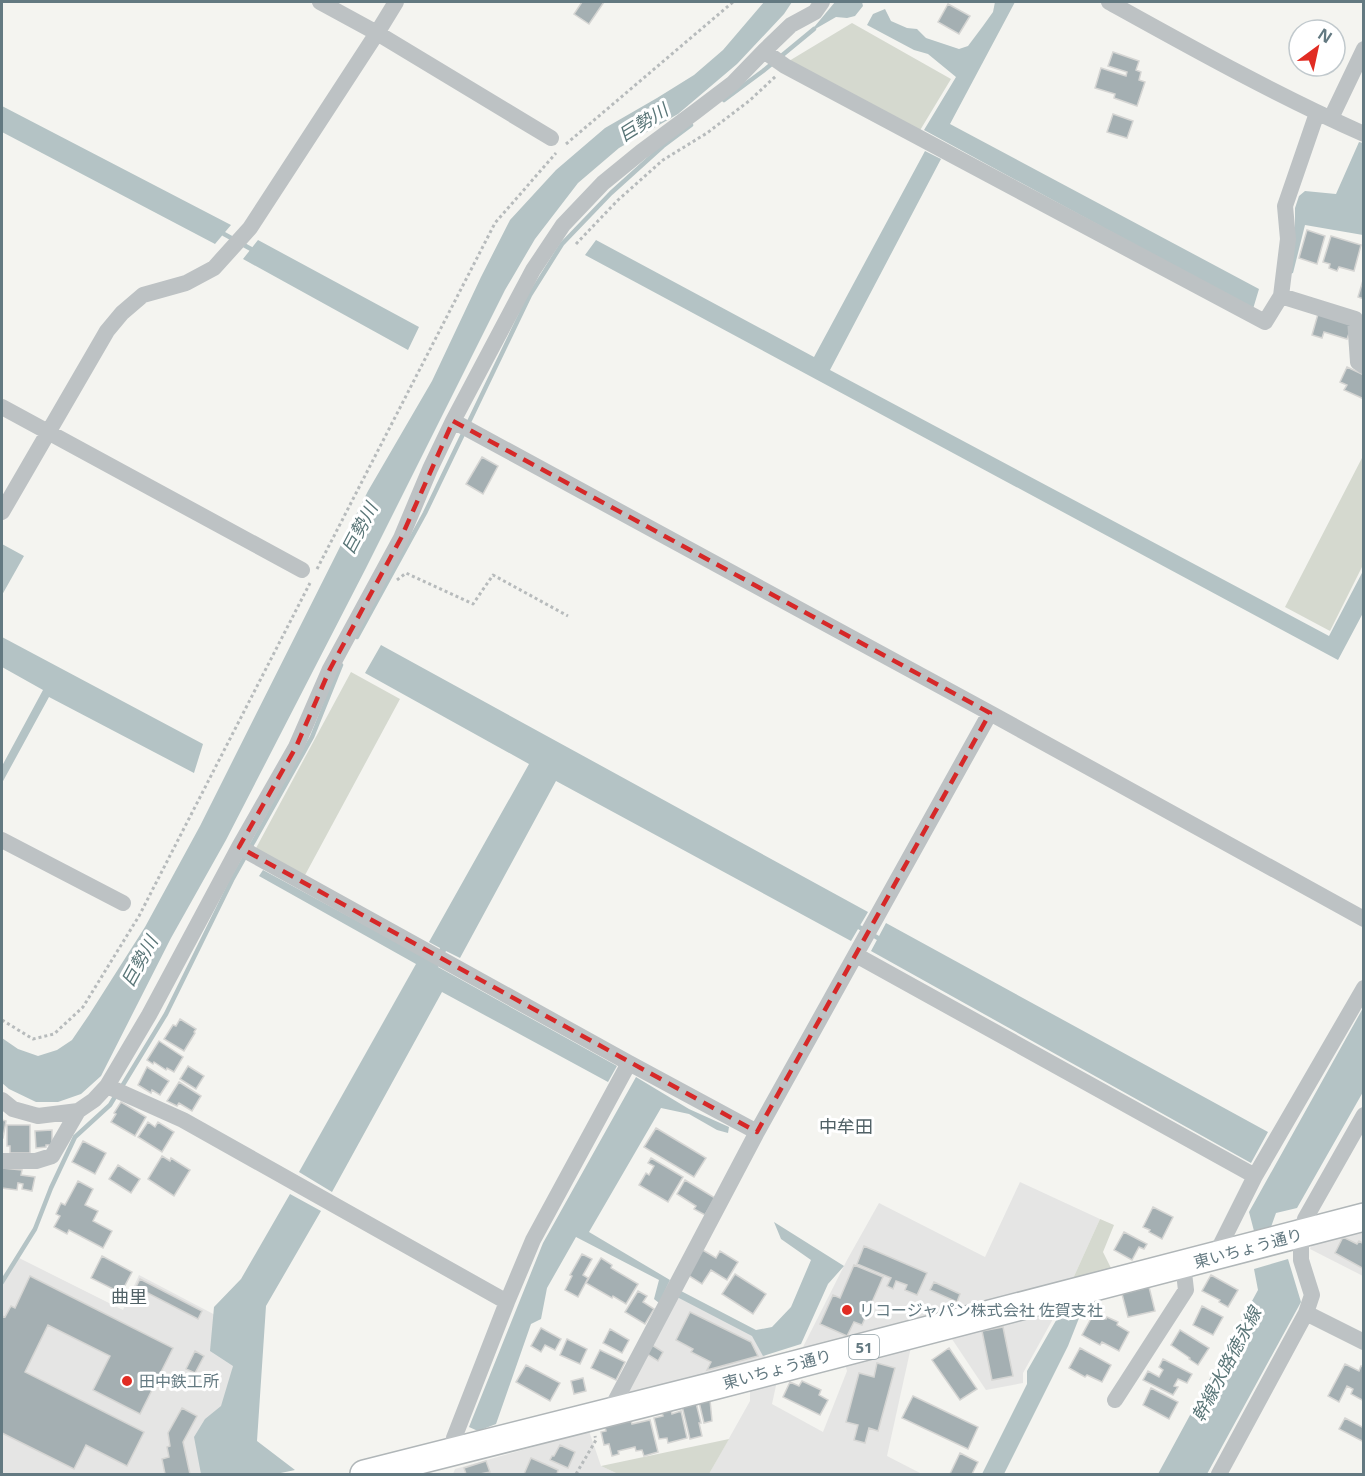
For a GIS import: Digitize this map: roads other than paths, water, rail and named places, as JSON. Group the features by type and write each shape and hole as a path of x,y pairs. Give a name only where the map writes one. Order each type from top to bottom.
{"main road":[{"name":"東いちょう通り","path":"364,1474 1364,1217"}],"street":[{"path":"320,2 377,33 551,138"},
{"path":"2,512 107,331 122,313 143,296 186,284 214,268 238,242 257,218 396,2"},
{"path":"2,1161 36,1161 52,1156 78,1111 115,1090 149,1015 245,850 296,747 330,669 401,538 453,421 533,270 563,225 603,183 640,152 733,83 791,25 815,12 822,2"},
{"path":"1109,2 1324,116 1361,133"},
{"path":"764,51 785,66 1265,322 1281,296 1288,239 1285,206 1324,116 1364,49"},
{"path":"1281,296 1355,320 1358,362 1364,366"},
{"path":"2,407 302,570"},
{"path":"453,421 1364,919"},
{"path":"600,1414 990,713"},
{"path":"2,840 123,903"},
{"path":"245,850 629,1064 757,1132"},
{"path":"856,955 1256,1176"},
{"path":"1215,1256 1256,1176 1364,988"},
{"path":"451,1452 454,1438 533,1240 629,1064"},
{"path":"115,1090 183,1120 507,1302"},
{"path":"2,1100 13,1108 38,1116 78,1111"},
{"path":"1219,1474 1306,1313 1312,1295 1301,1260 1301,1234 1305,1219 1364,1115"},
{"path":"1115,1400 1186,1290 1183,1264"},
{"path":"1306,1313 1364,1342"}],"water":[{"name":"巨勢川","path":"764,2 792,2 784,14 737,64 678,114 619,148 578,183 535,239 505,290 366,568 101,1076 81,1094 58,1102 36,1102 9,1089 2,1083 2,1038 18,1049 38,1056 57,1050 72,1040 145,927 200,826 368,491 432,381 510,220 556,170 605,128 694,75 723,50"},
{"path":"835,2 862,2 863,6 855,16 836,17 810,32"},
{"path":"995,2 1015,2 950,124 1259,289 1253,309 924,130 956,77 928,54 914,50 867,25 873,14 885,9 891,21 907,28 917,29 926,38 959,49 968,46 993,12"},
{"path":"2,106 231,225 215,244 2,132"},
{"path":"1359,142 1363,143 1363,235 1305,225 1293,273 1290,274 1295,208 1299,196 1305,191 1336,194"},
{"path":"925,151 941,159 830,370 1329,636 1363,571 1363,613 1338,660 585,255 596,240 814,357"},
{"path":"258,240 419,327 408,350 243,259"},
{"path":"2,544 24,556 2,595"},
{"path":"2,637 203,744 194,773 49,697 2,783 2,766 43,690 2,667"},
{"path":"381,645 868,912 851,941 556,781 460,958 446,951 438,967 617,1066 608,1082 442,992 332,1192 299,1172 416,964 259,876 263,870 435,963 440,948 429,942 529,764 365,673"},
{"path":"886,923 1268,1132 1251,1163 871,951"},
{"path":"1363,1008 1363,1092 1297,1208 1276,1213 1271,1227 1254,1231 1249,1212"},
{"path":"636,1077 689,1109 729,1127 728,1133 717,1130 689,1114 661,1108 589,1232 670,1280 659,1303 654,1299 659,1280 576,1237 547,1288 541,1319 531,1324 496,1424 478,1431 469,1427 543,1243"},
{"path":"290,1194 321,1211 266,1306 257,1441 295,1470 276,1474 201,1474 194,1437 205,1419 221,1406 233,1366 210,1351 214,1307 241,1279"},
{"path":"774,1222 844,1266 828,1284 801,1344 763,1356 752,1336 677,1297 681,1291 756,1330 772,1327 791,1307 811,1260 781,1239"},
{"name":"幹線水路徳永線","path":"1288,1259 1301,1302 1207,1474 1158,1474 1258,1290 1254,1269"},
{"path":"1083,1308 1068,1346 1004,1474 982,1474 1027,1384 1027,1371 1062,1310"}],"waterway":[{"path":"724,100 814,29"},
{"path":"468,424 530,295 562,244 611,193 663,146 691,125"},
{"path":"224,234 251,249"},
{"path":"357,637 425,513 464,432"},
{"path":"250,848 312,737 341,665"},
{"path":"121,1088 166,1014 246,855"},
{"path":"859,927 878,938"},
{"path":"2,1282 35,1229 75,1137 110,1105 116,1095"}],"place":[{"name":"リコージャパン株式会社 佐賀支社","path":"847,1310"},
{"name":"田中鉄工所","path":"127,1381"}],"district":[{"name":"中牟田","path":"846,1126"},
{"name":"曲里","path":"129,1296"}]}
